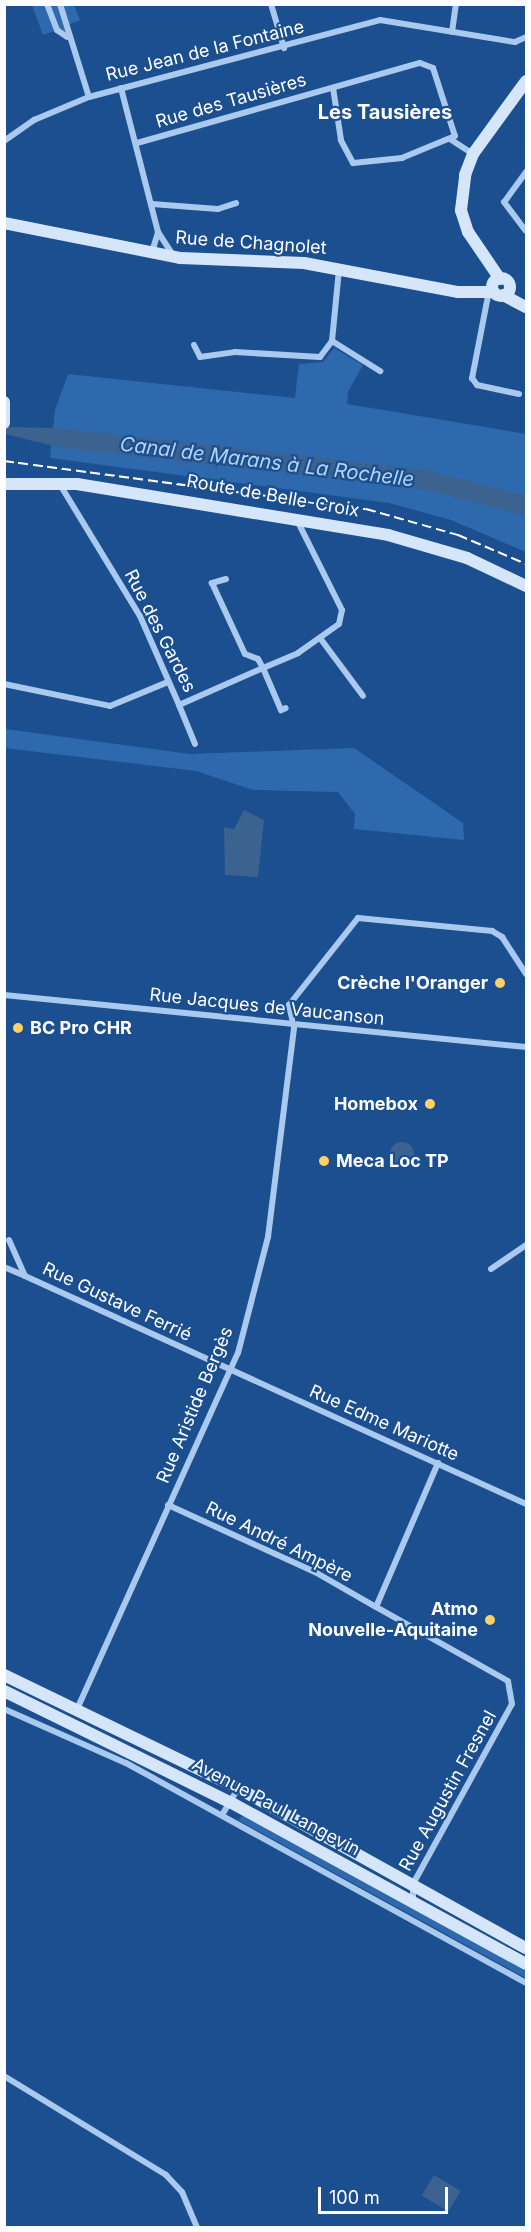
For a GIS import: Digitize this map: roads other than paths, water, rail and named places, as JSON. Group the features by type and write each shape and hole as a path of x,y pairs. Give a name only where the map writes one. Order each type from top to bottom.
{"street":[{"path":"47,4 57,30 67,37"},
{"path":"60,4 68,26 67,37 89,97"},
{"path":"271,4 284,48"},
{"path":"452,32 456,4"},
{"name":"Rue Jean de la Fontaine","path":"4,141 34,120 89,97 284,48 380,20 514,42 526,37"},
{"name":"Rue des Tausières","path":"137,143 420,63 433,68 456,130 469,150"},
{"path":"519,394 477,385 472,378 499,290 468,232 461,210 469,150 526,81"},
{"name":"Rue des Tausières","path":"121,88 137,143 158,232"},
{"name":"Rue des Tausières","path":"333,88 341,140 353,163 402,158 450,139"},
{"path":"456,130 450,139 469,150"},
{"path":"526,172 504,202 526,231"},
{"path":"152,204 218,209 236,203"},
{"name":"Rue de Chagnolet","path":"4,223 174,256 340,268 499,290 526,300"},
{"path":"152,252 158,232"},
{"path":"158,232 174,256"},
{"path":"194,345 200,357 235,352 312,359 327,352 332,342 340,268"},
{"name":"Rue de Chagnolet","path":"499,290 526,307"},
{"path":"332,342 380,371"},
{"name":"Route de Belle-Croix","path":"4,484 59,482 297,519 441,549 526,586"},
{"name":"Rue des Gardes","path":"59,482 140,616 179,705 263,668 320,638 339,624 342,610 297,519"},
{"path":"226,579 212,584 244,654 258,659 281,710 286,708"},
{"path":"320,638 363,696"},
{"path":"4,684 110,706 168,682"},
{"path":"179,705 195,744"},
{"name":"Rue Aristide Bergès","path":"78,1707 230,1370 268,1237 294,1027 289,1005 358,918 492,931 502,937 526,974"},
{"name":"Rue Jacques de Vaucanson","path":"4,994 294,1027 526,1047"},
{"name":"Rue Gustave Ferrié","path":"9,1240 25,1276"},
{"path":"491,1269 526,1245"},
{"name":"Rue Gustave Ferrié","path":"4,1267 230,1370"},
{"name":"Rue Edme Mariotte","path":"230,1370 526,1504"},
{"path":"376,1607 438,1463"},
{"name":"Rue André Ampère","path":"168,1505 315,1572 376,1607"},
{"name":"Rue Augustin Fresnel","path":"376,1607 508,1681 512,1704 413,1884 413,1902"},
{"name":"Avenue Paul Langevin","path":"4,1675 78,1707 238,1788 526,1948"},
{"name":"Avenue Paul Langevin","path":"4,1691 230,1802 526,1964"},
{"path":"4,1709 222,1815 526,1983"},
{"path":"222,1815 238,1788"},
{"path":"4,2076 166,2175 182,2192 197,2228"}],"water":[{"name":"Canal de Marans à La Rochelle","path":"5,427 58,428 426,470 526,496 526,516 424,489 58,447 5,434"},
{"path":"244,810 264,820 258,877 225,875 224,827 234,829"},
{"path":"402,1142 410,1146 414,1154 410,1162 402,1166 394,1162 390,1154 394,1146"},
{"path":"434,2175 461,2191 448,2212 422,2196"}],"railway":[{"path":"4,461 366,509 458,535 526,564"}],"place":[{"name":"Crèche l'Oranger","path":"500,983"},
{"name":"BC Pro CHR","path":"18,1028"},
{"name":"Homebox","path":"430,1104"},
{"name":"Meca Loc TP","path":"324,1161"},
{"name":"Atmo Nouvelle-Aquitaine","path":"490,1620"}],"district":[{"name":"Les Tausières","path":"385,112"}]}
